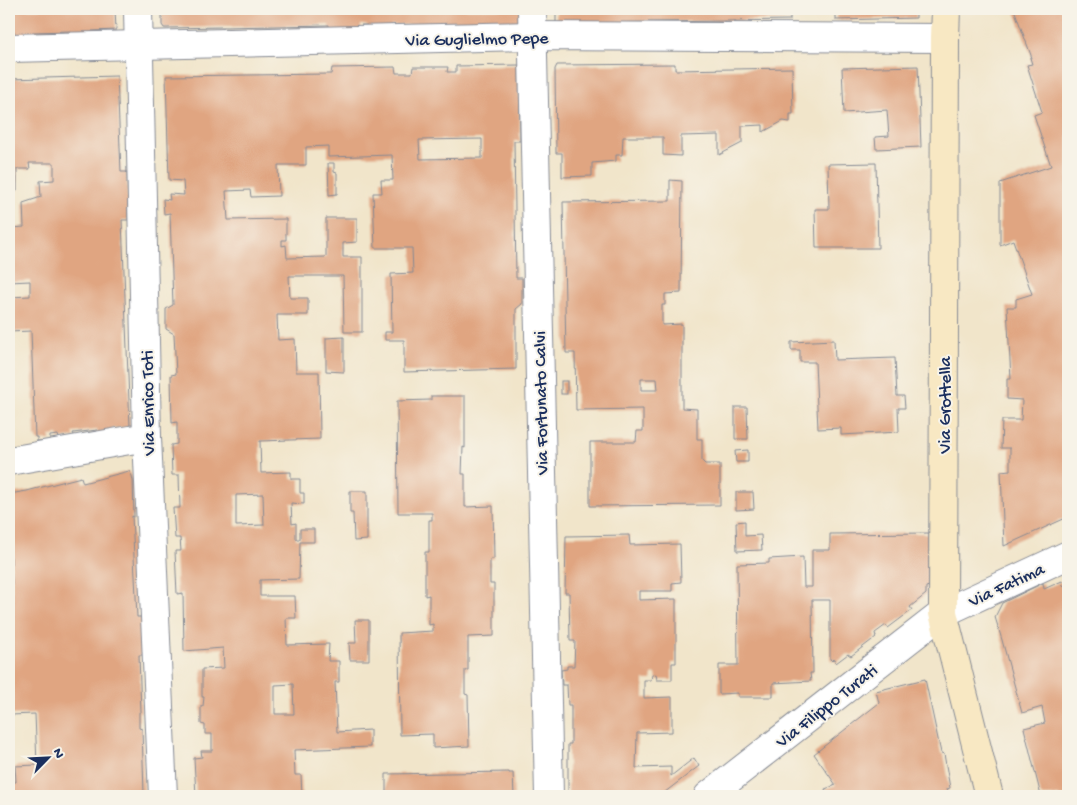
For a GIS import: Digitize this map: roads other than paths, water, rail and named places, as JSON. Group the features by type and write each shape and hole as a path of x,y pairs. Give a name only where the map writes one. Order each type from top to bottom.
{"street":[{"name":"Via Enrico Toti","path":"138,9 147,437 163,796"},
{"name":"Via Fortunato Calvi","path":"532,9 549,796"},
{"name":"Via Grottella","path":"946,9 943,613 989,796"},
{"name":"Via Guglielmo Pepe","path":"9,48 532,36 945,38"},
{"path":"9,461 147,437"},
{"name":"Via Fatima","path":"943,613 1068,555"},
{"name":"Via Filippo Turati","path":"708,796 943,613"}]}
